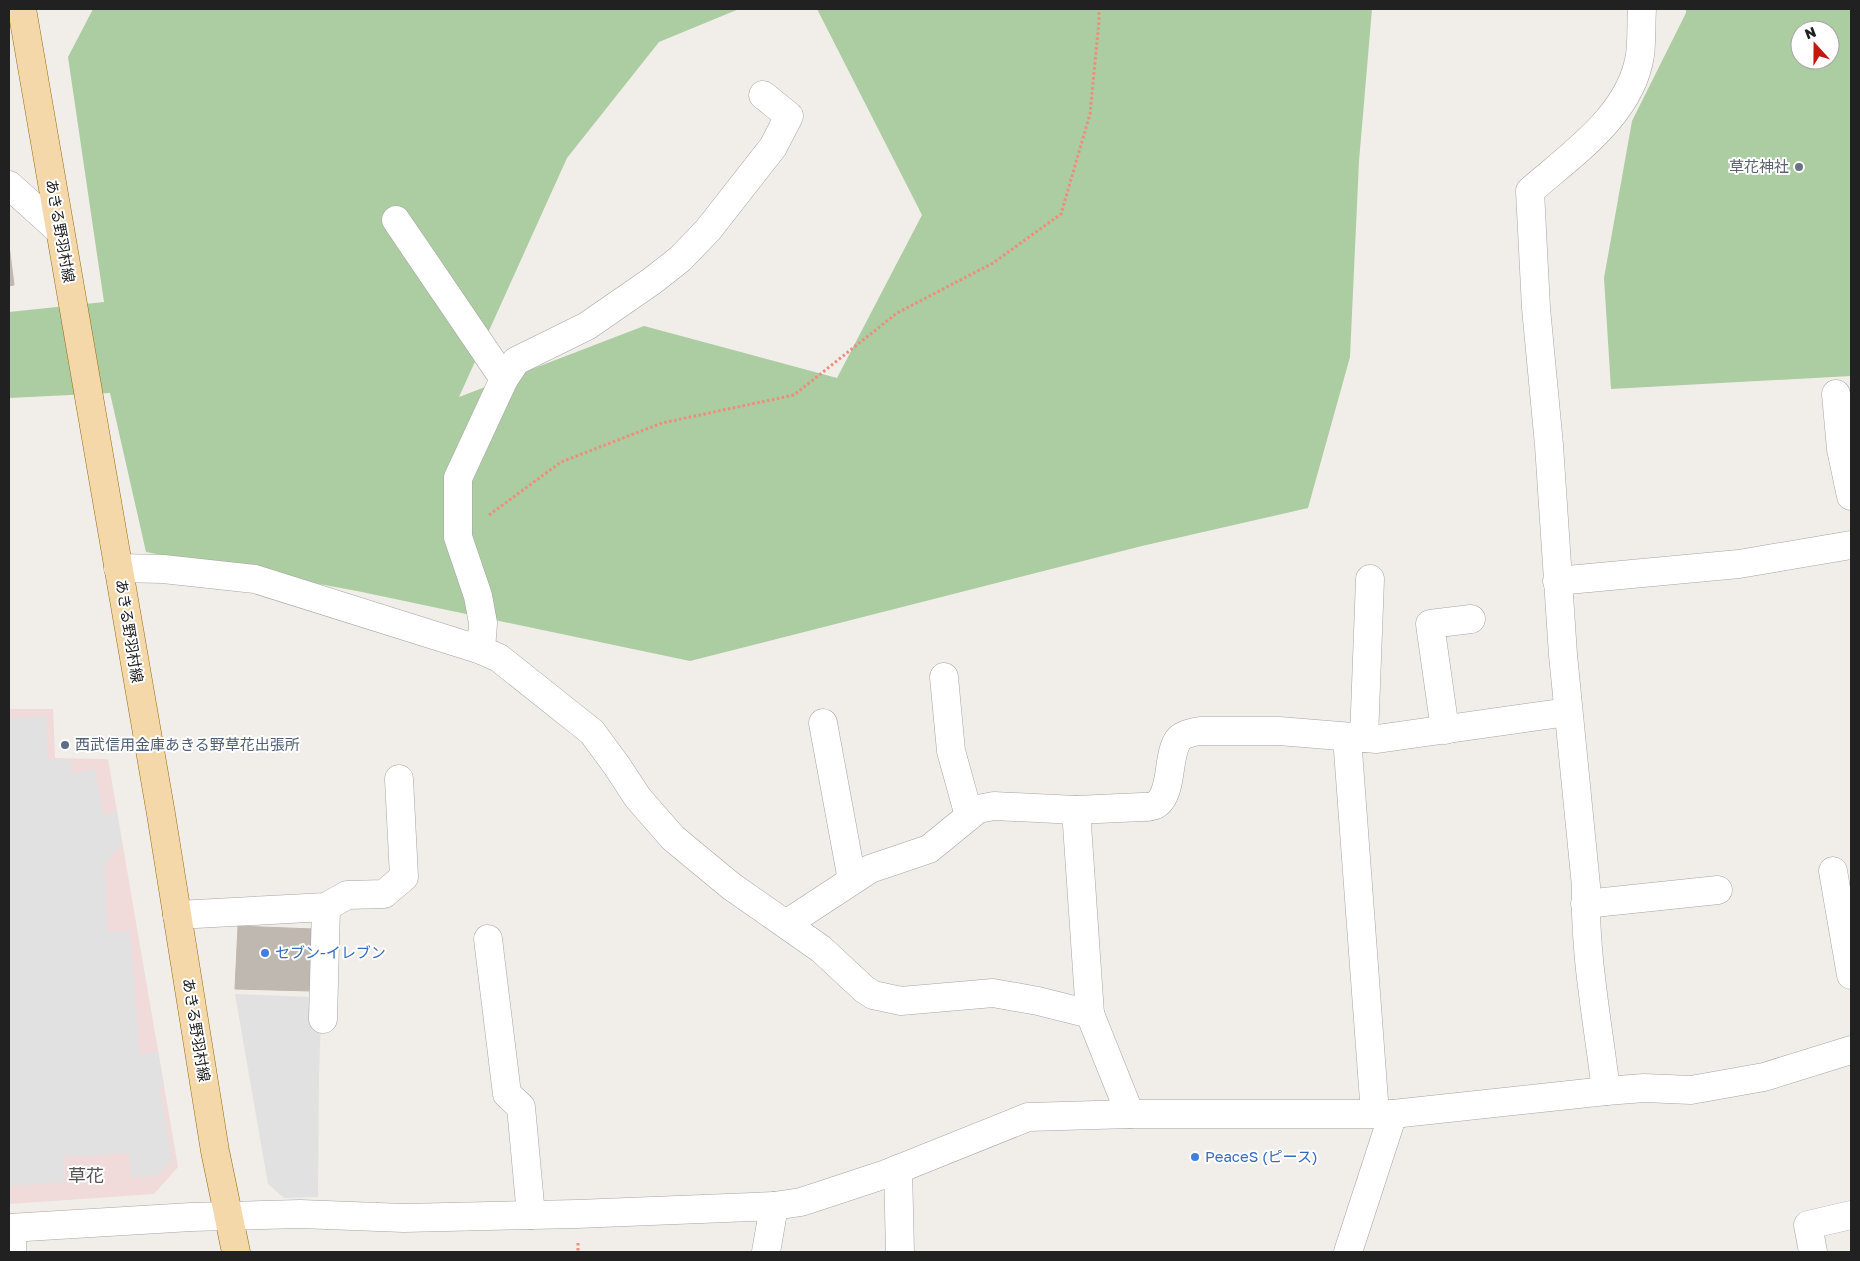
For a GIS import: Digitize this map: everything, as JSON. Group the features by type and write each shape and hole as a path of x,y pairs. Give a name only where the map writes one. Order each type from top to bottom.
{"main road":[{"name":"あきる野羽村線","path":"22,9 177,915 215,1151 236,1252"}],"street":[{"path":"1606,1091 1590,963 1585,904 1586,886 1568,712 1557,581 1549,445 1536,308 1530,191 1583,145 1616,110 1633,80 1640,56 1642,9"},
{"path":"481,650 483,623 478,596 458,537 458,478 504,379 516,361 587,326 652,281 680,259 708,230 773,147 789,116 763,95"},
{"path":"9,185 60,231"},
{"path":"396,220 504,379"},
{"path":"1836,394 1841,449 1851,496"},
{"path":"1557,581 1739,564 1851,545"},
{"path":"118,568 162,569 255,580 481,650 499,658 592,732 638,798 668,833 708,868 821,949 873,995 901,1000 993,993 1038,1001 1090,1014"},
{"path":"1348,1252 1384,1114 1356,737 1370,579"},
{"path":"1445,730 1430,624 1471,619"},
{"path":"944,677 951,751 969,816"},
{"path":"786,924 870,869 929,849 978,809 994,806 1076,810 1142,808 1159,803 1167,786 1178,739 1187,734 1200,731 1279,732 1376,739 1568,712"},
{"path":"823,723 852,880"},
{"path":"177,915 326,907 347,895 384,894 404,877 399,779"},
{"path":"1076,810 1090,1014 1130,1114"},
{"path":"1833,871 1851,975"},
{"path":"1585,904 1718,890"},
{"path":"323,1019 326,907"},
{"path":"488,939 507,1094 521,1107 531,1215"},
{"path":"11,1236 191,1217 300,1214 404,1218 774,1206 801,1202 898,1169 1028,1117 1130,1114 1384,1114 1644,1088 1691,1090 1764,1077 1851,1050"},
{"path":"898,1169 900,1252"},
{"path":"766,1252 774,1206"},
{"path":"1813,1252 1808,1225 1851,1215"}],"path":[{"path":"458,537 561,462 662,423 794,395 897,313 993,263 1061,214 1090,114 1099,9"}],"shaded area":[{"path":"9,709 53,709 55,758 108,759 178,1167 154,1194 9,1204"},
{"path":"46,716 48,759 70,761 72,774 95,769 103,815 117,812 122,843 105,864 107,932 130,931 140,1054 158,1052 164,1086 160,1088 172,1160 158,1176 131,1178 129,1153 64,1157 65,1182 9,1186 9,718"},
{"path":"235,994 311,997 310,1025 321,1025 318,1197 284,1198 268,1184"}],"green space":[{"path":"93,9 739,9 659,42 567,158 459,397 644,326 837,378 922,215 817,9 1372,9 1359,161 1350,357 1308,508 1142,546 690,661 357,591 146,552 110,393 9,398 9,312 104,302 68,57"},
{"path":"1686,9 1851,9 1851,376 1611,389 1604,278 1632,121 1686,13"}],"building":[{"path":"9,245 14,285 9,286"},
{"path":"238,926 313,929 311,991 235,989"}],"place":[{"name":"草花神社","path":"1799,167"},
{"name":"西武信用金庫あきる野草花出張所","path":"65,745"},
{"name":"セブン-イレブン","path":"265,953"},
{"name":"PeaceS (ピース)","path":"1195,1157"}],"district":[{"name":"草花","path":"86,1176"}]}
